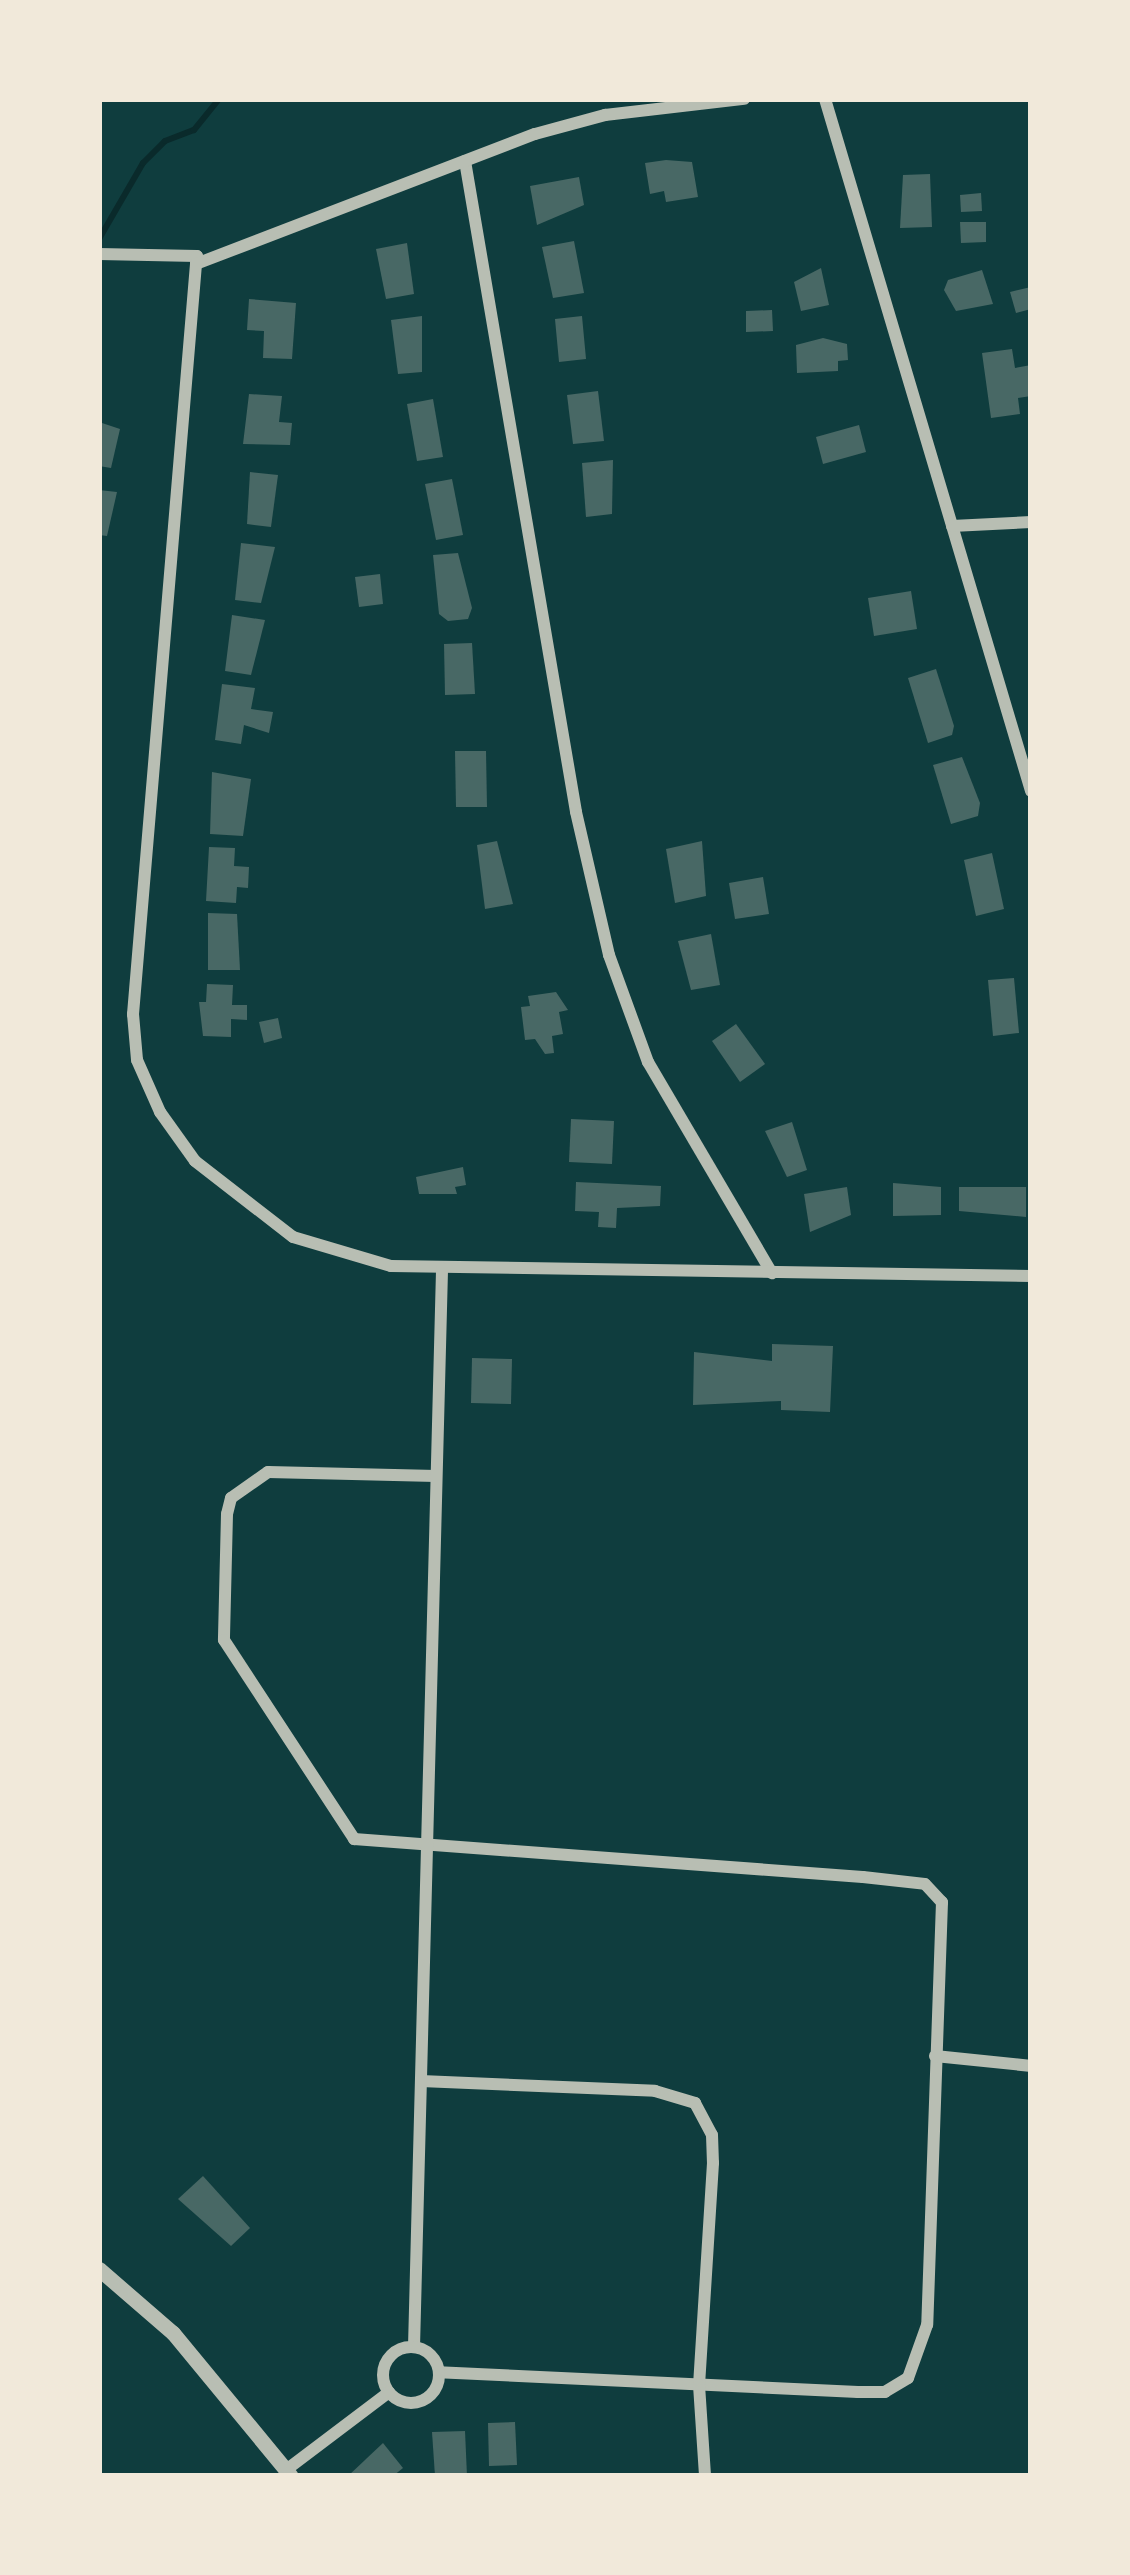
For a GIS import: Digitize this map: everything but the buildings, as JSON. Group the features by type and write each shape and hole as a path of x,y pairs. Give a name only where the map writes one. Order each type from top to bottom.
{"street":[{"path":"196,264 466,161 605,115 744,99"},
{"path":"825,99 1031,791"},
{"path":"466,161 576,812 609,955 648,1062 772,1273"},
{"path":"99,254 197,256 133,1014 137,1060 160,1112 195,1161 276,1226 348,1258 442,1268 1031,1276"},
{"path":"952,526 1031,522"},
{"path":"414,2348 442,1268"},
{"path":"436,1476 268,1472 231,1498 227,1514 230,1652 354,1839 925,1884 942,1902 927,2326 908,2378 885,2392 439,2372"},
{"path":"935,2056 1031,2066"},
{"path":"421,2081 656,2091 695,2103 712,2135 713,2163 700,2385 705,2476"},
{"path":"99,2269 184,2346 288,2473 389,2392 390,2357 414,2348 431,2355 439,2372"},
{"path":"389,2392 422,2401 439,2372"}],"waterway":[{"path":"99,239 143,163 165,141 194,130 219,99"}]}
